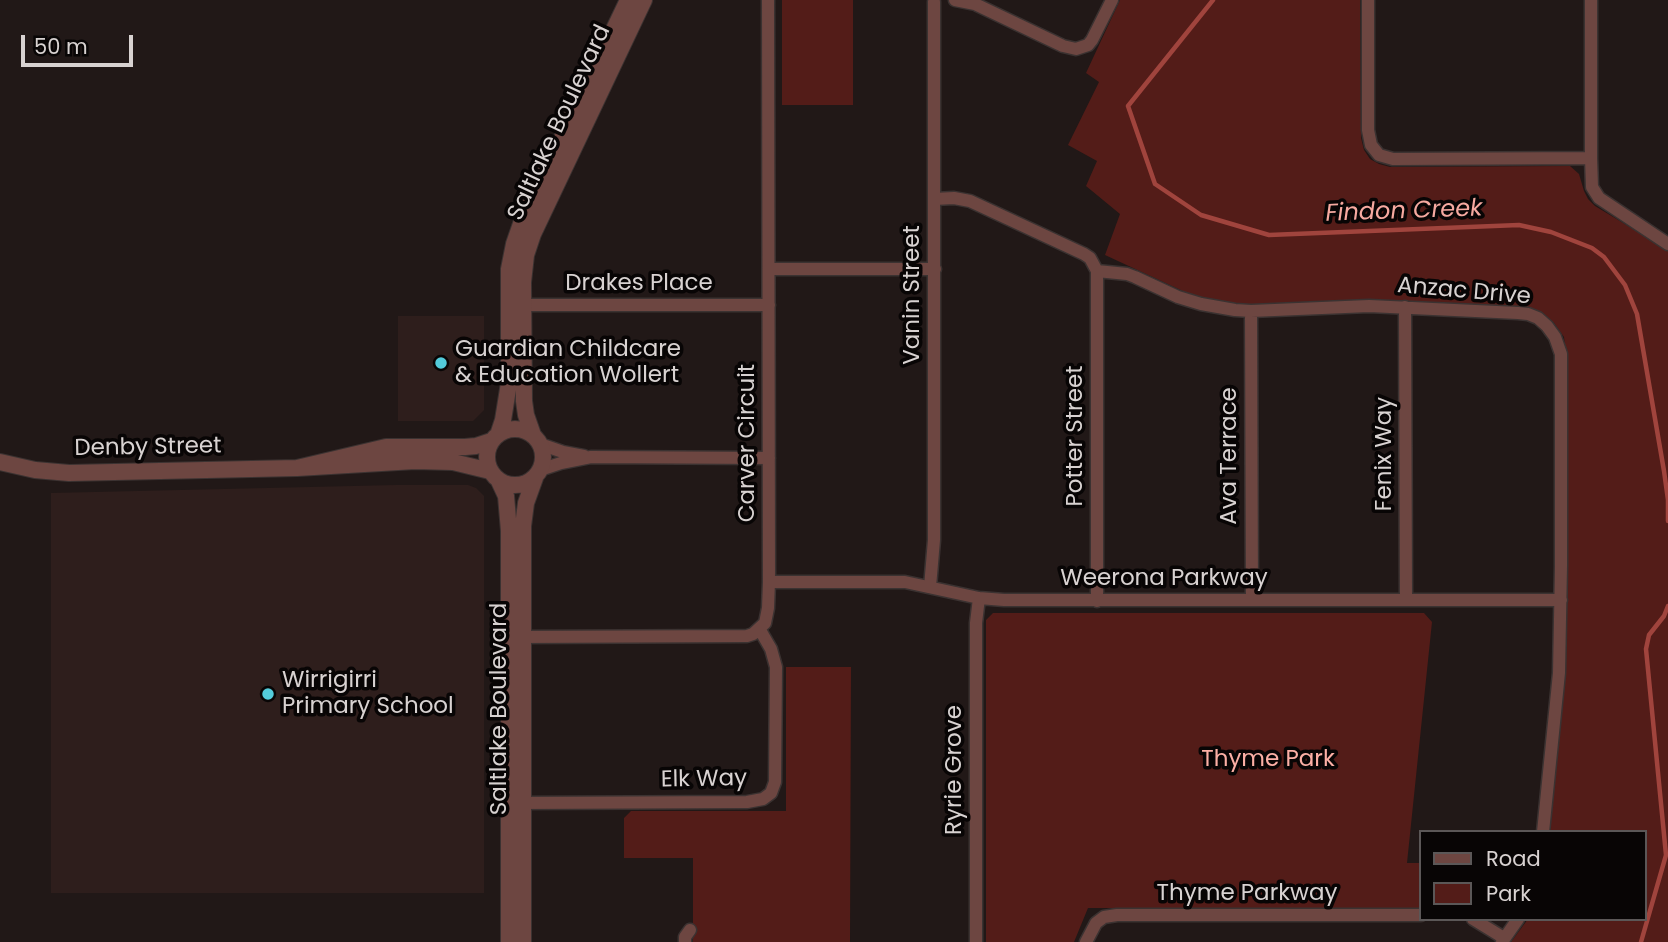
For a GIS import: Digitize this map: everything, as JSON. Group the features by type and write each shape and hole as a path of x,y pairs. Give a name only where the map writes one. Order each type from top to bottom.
{"street":[{"name":"Saltlake Boulevard","path":"536,439 526,415 524,401 511,257 521,224 628,0"},
{"name":"Saltlake Boulevard","path":"494,438 503,419 516,305 533,234 644,0"},
{"name":"Carver Circuit","path":"760,630 767,616 769,582 768,0"},
{"path":"934,1 949,0"},
{"path":"955,0 975,5 1063,46 1076,49 1088,45 1092,40 1112,0"},
{"path":"1368,0 1368,130 1371,145 1379,155 1393,159 1591,158"},
{"path":"1591,0 1592,187 1600,198 1668,244"},
{"name":"Vanin Street","path":"930,587 934,556 934,1"},
{"path":"934,198 964,199 978,204 1083,254 1090,258 1097,271"},
{"path":"769,269 935,269"},
{"name":"Anzac Drive","path":"1097,271 1127,274 1178,297 1235,310 1342,306 1528,314 1538,318 1555,337 1561,354 1562,368 1561,600 1557,699 1543,830"},
{"name":"Potter Street","path":"1097,271 1097,601"},
{"name":"Drakes Place","path":"516,305 769,305"},
{"name":"Fenix Way","path":"1405,307 1406,600"},
{"name":"Ava Terrace","path":"1251,311 1252,600"},
{"path":"297,468 386,447 476,446 506,430 515,429 524,430 563,452 592,457 769,458"},
{"path":"494,438 486,456 495,476"},
{"path":"536,439 543,453 543,461 537,474"},
{"path":"297,468 415,461 453,462 495,476 508,485 517,485 527,483 537,474 561,463 592,457"},
{"name":"Denby Street","path":"0,462 35,470 69,473 297,468"},
{"name":"Saltlake Boulevard","path":"515,637 526,503 537,474"},
{"name":"Saltlake Boulevard","path":"495,476 506,496 508,515 515,637 516,803 523,942"},
{"name":"Weerona Parkway","path":"769,582 905,582 978,598 1004,600 1561,600"},
{"name":"Ryrie Grove","path":"976,942 978,598"},
{"path":"515,637 741,636 760,630"},
{"name":"Elk Way","path":"516,803 747,802 768,796 775,782 776,667 771,649 760,630"},
{"name":"Saltlake Boulevard","path":"509,942 516,803"},
{"name":"Thyme Parkway","path":"1086,942 1096,923 1104,917 1117,915 1420,915"},
{"path":"1476,921 1503,940 1517,921"}],"shaded area":[{"name":"Guardian Childcare & Education Wollert","path":"398,316 484,316 484,410 473,421 398,421"},
{"name":"Wirrigirri Primary School","path":"468,485 484,496 484,893 51,893 51,493"}],"green space":[{"path":"782,0 853,0 853,105 782,105"},
{"path":"1120,0 1360,0 1361,138 1370,159 1390,167 1570,166 1579,174 1588,199 1595,206 1668,250 1668,942 1511,942 1527,921 1647,921 1647,830 1550,830 1566,653 1567,364 1564,337 1554,323 1540,312 1526,307 1352,300 1262,306 1200,299 1105,255 1120,214 1086,186 1097,161 1068,145 1099,82 1086,73"},
{"name":"Thyme Park","path":"993,613 1424,613 1432,622 1407,863 1420,863 1420,908 1088,908 1074,942 986,942 986,620"},
{"path":"786,667 851,667 850,942 693,942 693,858 624,858 624,818 631,811 786,811"}],"waterway":[{"name":"Findon Creek","path":"1213,0 1128,106 1155,184 1201,215 1269,235 1519,225 1551,232 1592,248 1604,257 1625,285 1637,314 1664,471 1668,521"},
{"name":"Findon Creek","path":"1641,942 1666,855 1646,649 1649,635 1664,616 1668,606"}],"place":[{"name":"Guardian Childcare & Education Wollert","path":"441,363"},
{"name":"Wirrigirri Primary School","path":"268,694"}]}
